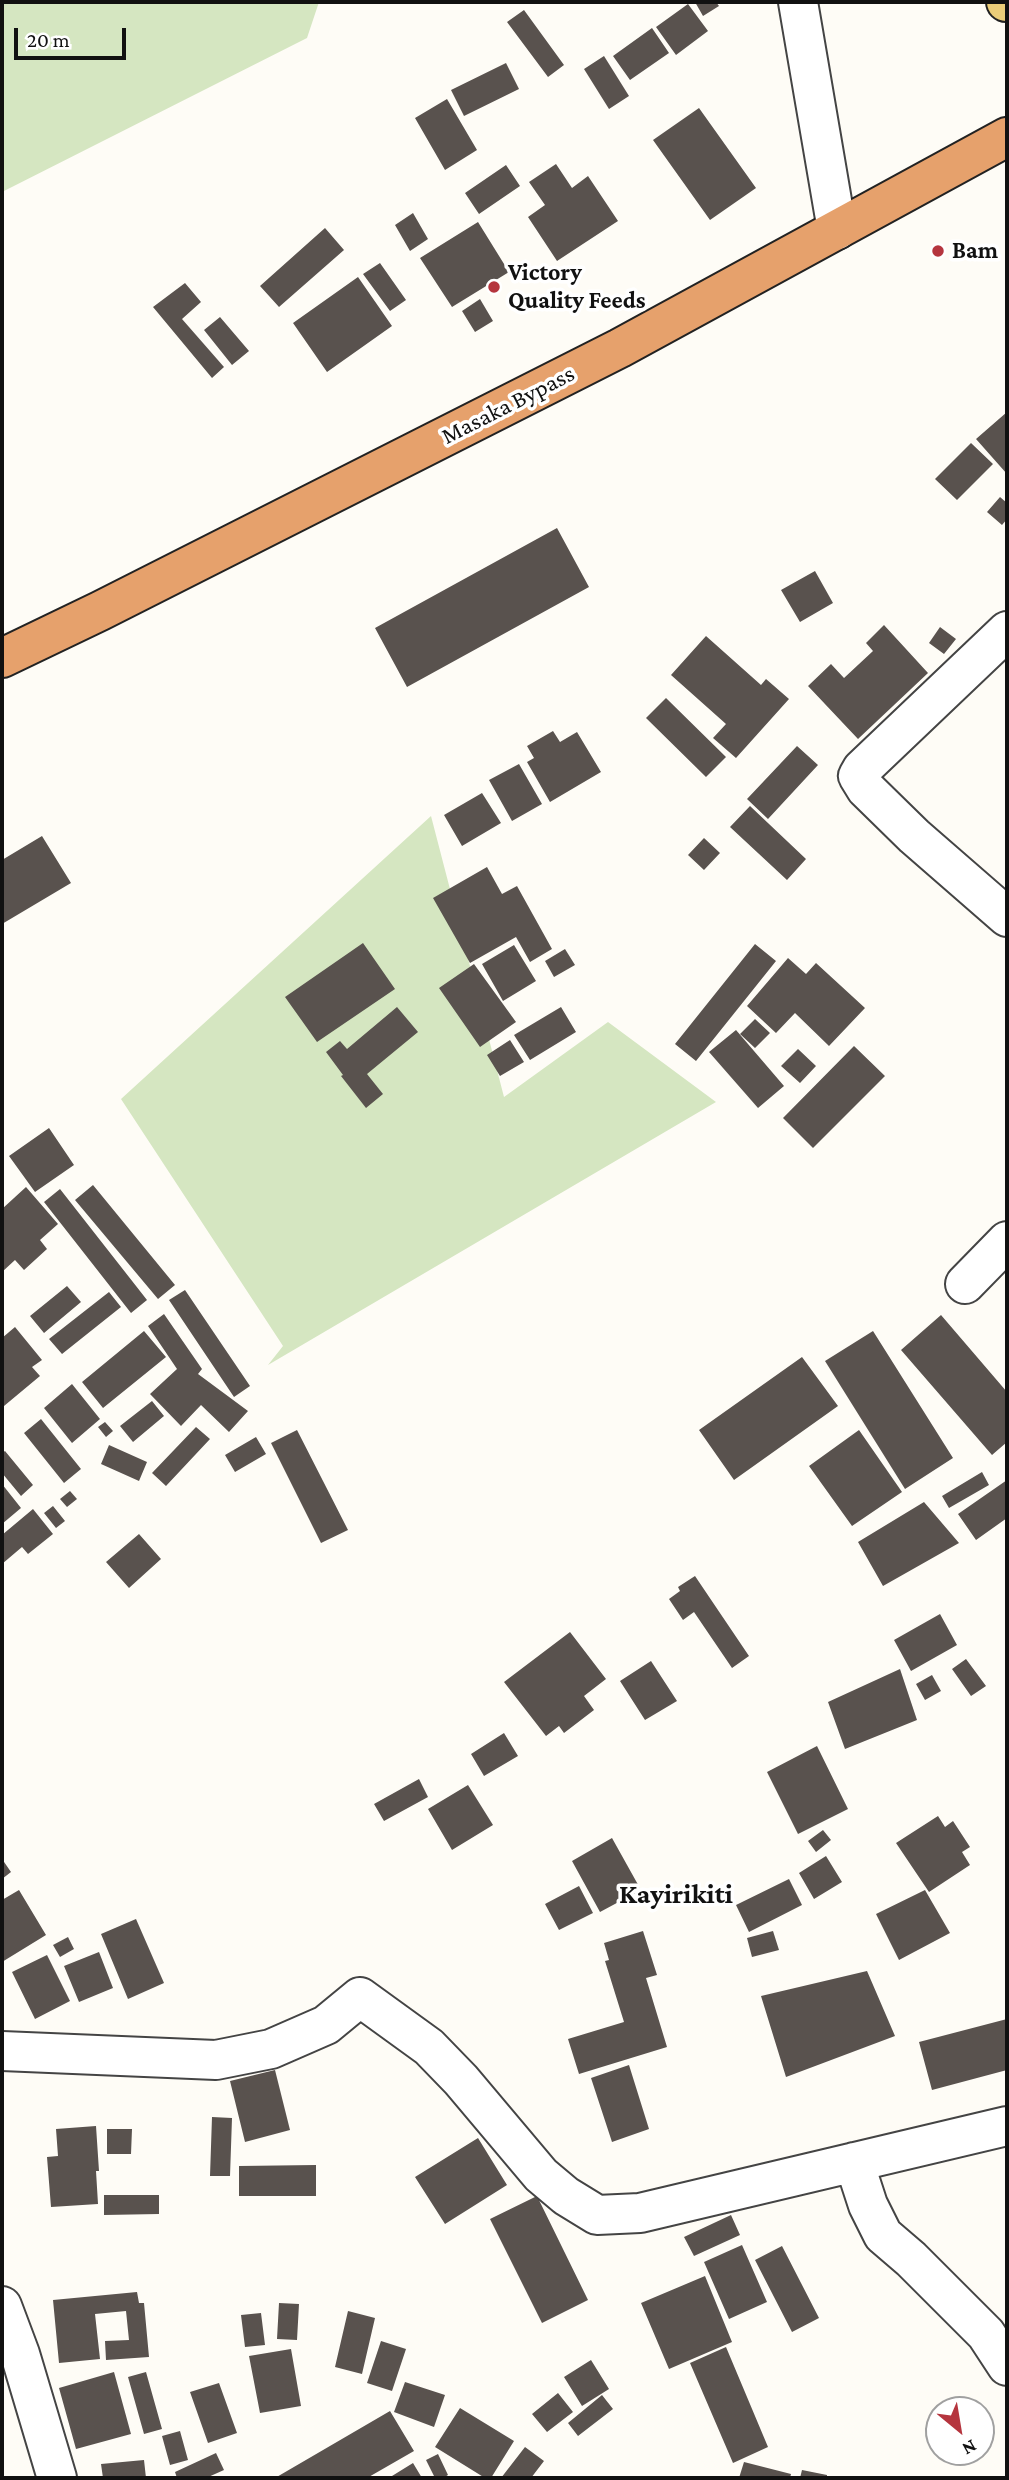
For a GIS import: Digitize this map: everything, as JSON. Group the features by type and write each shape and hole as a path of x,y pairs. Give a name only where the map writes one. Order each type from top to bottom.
{"highway":[{"name":"Masaka Bypass","path":"2,658 113,605 620,348 1007,137"}],"street":[{"path":"797,2 837,230"},
{"path":"1007,631 862,769 858,776 866,789 914,836 1007,917"},
{"path":"965,1284 1007,1241"},
{"path":"2,2051 216,2060 271,2049 326,2025 360,1997 429,2048 461,2080 541,2175 566,2196 597,2215 640,2213 1007,2126"},
{"path":"854,2162 868,2205 883,2235 986,2334 1007,2366"},
{"path":"2,2306 20,2354 57,2478"}],"green space":[{"path":"2,2 319,2 307,38 2,192"},
{"path":"431,816 504,1097 608,1022 716,1102 268,1365 283,1346 121,1099"}],"building":[{"path":"695,2 716,2 719,6 703,16"},
{"path":"688,4 708,31 676,55 656,27"},
{"path":"524,10 564,65 548,77 507,22"},
{"path":"652,28 669,53 630,80 613,56"},
{"path":"604,56 629,96 609,109 584,69"},
{"path":"506,63 519,89 464,116 451,90"},
{"path":"447,99 477,150 445,170 415,118"},
{"path":"699,108 756,188 710,220 653,140"},
{"path":"556,164 572,188 588,176 618,221 557,261 528,217 545,205 529,182"},
{"path":"506,165 520,186 479,214 465,193"},
{"path":"413,213 428,239 410,251 395,225"},
{"path":"478,222 509,272 452,307 420,258"},
{"path":"325,228 344,250 279,307 260,286"},
{"path":"380,263 406,300 390,311 363,274"},
{"path":"358,277 392,326 327,372 293,323"},
{"path":"185,283 201,302 182,319 224,367 212,378 153,307"},
{"path":"480,299 493,321 475,332 462,311"},
{"path":"220,317 249,351 232,365 204,330"},
{"path":"1007,412 1007,474 976,439"},
{"path":"971,443 993,464 957,500 935,479"},
{"path":"1000,497 1007,503 1007,519 1002,525 987,512"},
{"path":"557,528 589,587 407,687 375,628"},
{"path":"815,571 833,603 800,622 781,590"},
{"path":"884,625 928,673 858,739 808,686 831,664 844,678 873,651 866,643"},
{"path":"940,627 956,639 944,654 929,643"},
{"path":"706,636 761,685 766,679 789,699 736,758 713,738 726,724 671,675"},
{"path":"666,698 726,757 706,777 646,718"},
{"path":"553,731 560,742 577,732 601,772 550,802 527,762 534,758 527,746"},
{"path":"797,746 818,765 768,819 747,799"},
{"path":"519,764 542,804 512,821 489,780"},
{"path":"482,793 501,823 462,846 444,815"},
{"path":"750,806 806,859 787,880 730,827"},
{"path":"42,836 71,883 2,924 2,860"},
{"path":"704,838 720,853 704,870 688,855"},
{"path":"487,867 502,894 517,886 552,949 530,962 516,937 470,963 433,898"},
{"path":"363,943 395,989 317,1042 285,997"},
{"path":"755,944 776,961 696,1061 675,1044"},
{"path":"514,945 536,981 503,1001 482,964"},
{"path":"565,949 575,965 554,977 545,961"},
{"path":"788,958 806,974 816,963 865,1008 829,1046 795,1013 776,1033 747,1006"},
{"path":"474,964 516,1022 480,1047 439,988"},
{"path":"397,1007 418,1032 367,1074 383,1094 366,1108 326,1052 340,1041 347,1049"},
{"path":"561,1007 576,1032 530,1060 514,1035"},
{"path":"755,1019 770,1033 755,1048 740,1034"},
{"path":"736,1030 784,1086 758,1108 709,1052"},
{"path":"510,1040 524,1062 500,1076 487,1055"},
{"path":"854,1046 885,1076 813,1148 783,1118"},
{"path":"798,1049 816,1066 800,1083 781,1066"},
{"path":"49,1128 74,1165 35,1192 9,1156"},
{"path":"93,1185 175,1285 158,1299 75,1200"},
{"path":"26,1187 58,1224 40,1240 47,1249 24,1270 15,1260 2,1272 2,1209"},
{"path":"60,1189 147,1300 131,1313 44,1202"},
{"path":"67,1286 81,1302 44,1333 30,1316"},
{"path":"185,1290 250,1386 234,1397 169,1300"},
{"path":"109,1292 121,1307 62,1354 49,1339"},
{"path":"164,1314 202,1369 198,1374 248,1411 229,1432 201,1405 181,1426 150,1394 177,1369 148,1326"},
{"path":"941,1315 1007,1392 1007,1442 992,1455 901,1350"},
{"path":"15,1327 42,1360 32,1367 40,1376 4,1406 2,1338"},
{"path":"144,1331 166,1357 103,1408 82,1382"},
{"path":"873,1331 953,1458 905,1489 825,1361"},
{"path":"802,1357 838,1406 734,1480 699,1430"},
{"path":"72,1384 100,1419 72,1443 44,1408"},
{"path":"152,1401 164,1416 133,1442 120,1426"},
{"path":"41,1419 81,1469 64,1483 24,1433"},
{"path":"105,1422 113,1431 106,1437 98,1427"},
{"path":"196,1427 210,1439 166,1486 152,1473"},
{"path":"297,1430 348,1530 321,1543 271,1443"},
{"path":"859,1430 902,1492 852,1526 809,1466"},
{"path":"256,1437 266,1454 235,1472 225,1455"},
{"path":"109,1445 147,1462 139,1481 101,1464"},
{"path":"5,1451 33,1485 21,1496 2,1473 2,1453"},
{"path":"982,1472 989,1485 949,1508 942,1496"},
{"path":"1007,1480 1007,1518 976,1540 958,1514"},
{"path":"2,1484 21,1508 2,1524"},
{"path":"70,1491 77,1499 67,1507 60,1499"},
{"path":"924,1502 959,1543 883,1586 858,1542"},
{"path":"53,1506 65,1521 56,1528 44,1513"},
{"path":"33,1509 53,1534 28,1554 22,1547 2,1564 2,1535"},
{"path":"139,1534 161,1559 129,1588 106,1562"},
{"path":"695,1576 749,1656 732,1668 694,1612 683,1620 669,1599 680,1591 678,1587"},
{"path":"940,1614 957,1645 911,1671 894,1640"},
{"path":"570,1632 606,1679 584,1696 594,1710 564,1733 559,1726 546,1736 504,1682"},
{"path":"966,1659 986,1686 971,1696 952,1669"},
{"path":"651,1661 677,1701 645,1720 620,1681"},
{"path":"900,1669 917,1720 845,1749 828,1702"},
{"path":"932,1675 941,1691 925,1700 916,1684"},
{"path":"504,1733 518,1756 484,1776 471,1754"},
{"path":"817,1746 848,1809 798,1834 767,1772"},
{"path":"419,1779 428,1797 384,1821 374,1804"},
{"path":"468,1785 493,1825 452,1850 428,1809"},
{"path":"938,1816 945,1827 953,1821 970,1847 962,1852 970,1865 929,1892 896,1843"},
{"path":"823,1830 831,1840 816,1852 808,1841"},
{"path":"612,1838 641,1890 600,1912 572,1861"},
{"path":"826,1856 842,1882 814,1899 799,1873"},
{"path":"2,1859 11,1872 2,1879"},
{"path":"789,1879 802,1905 749,1932 736,1905"},
{"path":"579,1886 593,1913 559,1930 545,1904"},
{"path":"19,1890 46,1935 2,1962 2,1900"},
{"path":"925,1890 950,1933 899,1960 876,1914"},
{"path":"136,1919 164,1983 128,1999 101,1934"},
{"path":"643,1931 657,1975 646,1978 667,2047 579,2074 568,2039 624,2022 605,1961 609,1960 604,1943"},
{"path":"773,1931 779,1950 752,1957 747,1938"},
{"path":"68,1937 74,1949 60,1957 53,1945"},
{"path":"99,1952 113,1988 79,2002 64,1966"},
{"path":"47,1955 70,2001 35,2019 12,1972"},
{"path":"867,1971 895,2036 786,2077 761,1996"},
{"path":"1007,2019 1007,2070 932,2090 919,2042"},
{"path":"629,2065 649,2129 612,2142 591,2078"},
{"path":"275,2070 290,2130 245,2142 230,2081"},
{"path":"212,2117 232,2118 230,2176 210,2176"},
{"path":"96,2126 98,2204 51,2207 47,2157 58,2156 56,2129"},
{"path":"107,2129 132,2129 131,2154 107,2154"},
{"path":"478,2138 507,2185 445,2224 415,2177"},
{"path":"316,2165 316,2196 239,2196 239,2166"},
{"path":"104,2195 159,2195 159,2214 104,2215"},
{"path":"537,2196 588,2300 542,2323 490,2219"},
{"path":"731,2215 740,2235 694,2256 684,2237"},
{"path":"742,2245 767,2302 729,2319 704,2262"},
{"path":"782,2246 819,2318 792,2332 755,2260"},
{"path":"705,2276 732,2342 669,2369 641,2303"},
{"path":"137,2292 139,2303 144,2303 149,2357 106,2360 105,2341 129,2340 126,2311 95,2314 100,2359 59,2363 53,2300"},
{"path":"279,2303 299,2304 297,2340 277,2339"},
{"path":"348,2311 375,2318 362,2374 335,2367"},
{"path":"261,2313 265,2345 245,2347 241,2315"},
{"path":"381,2341 406,2349 392,2391 367,2383"},
{"path":"726,2347 768,2447 733,2463 690,2363"},
{"path":"291,2349 301,2406 260,2413 249,2356"},
{"path":"591,2360 609,2389 582,2406 564,2377"},
{"path":"114,2372 131,2434 76,2449 59,2388"},
{"path":"146,2372 162,2429 144,2434 128,2377"},
{"path":"405,2382 445,2395 434,2427 394,2412"},
{"path":"219,2383 237,2433 208,2443 190,2392"},
{"path":"558,2393 573,2412 547,2432 532,2414"},
{"path":"602,2395 613,2409 578,2436 568,2423"},
{"path":"460,2408 514,2441 491,2478 485,2478 435,2447"},
{"path":"390,2411 414,2451 367,2478 275,2478"},
{"path":"180,2431 188,2460 170,2465 162,2436"},
{"path":"525,2447 544,2461 531,2478 501,2478"},
{"path":"216,2453 224,2470 206,2478 177,2478 175,2472"},
{"path":"438,2454 448,2475 443,2478 435,2478 426,2460"},
{"path":"144,2460 146,2478 103,2478 101,2464"},
{"path":"744,2462 791,2474 790,2478 739,2478"},
{"path":"413,2463 422,2478 393,2478 392,2476"},
{"path":"802,2470 827,2475 827,2478 800,2478"}],"place":[{"name":"Bam","path":"938,251"},
{"name":"Victory Quality Feeds","path":"494,287"}],"district":[{"name":"Kayirikiti","path":"676,1894"}]}
